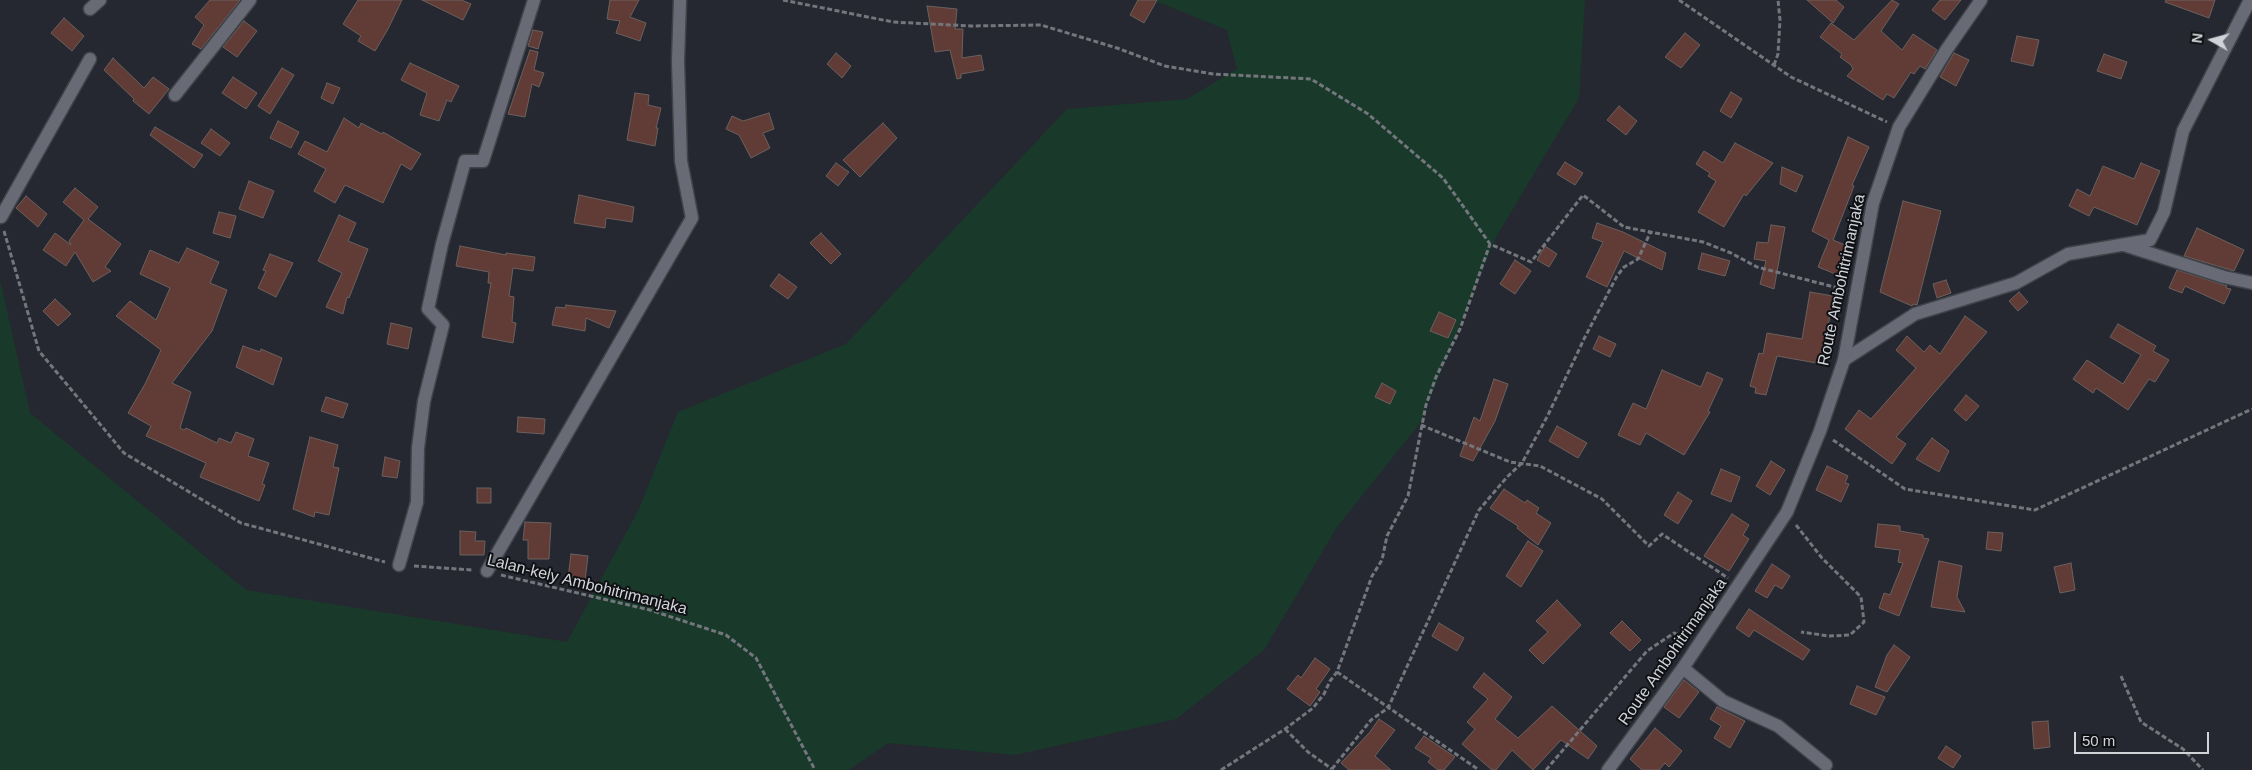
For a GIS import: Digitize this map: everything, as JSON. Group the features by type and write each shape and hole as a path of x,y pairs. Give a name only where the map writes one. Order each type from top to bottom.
{"street":[{"path":"90,9 100,0"},
{"path":"175,95 250,0"},
{"path":"399,565 417,502 418,448 424,401 443,325 428,309 442,244 465,161 483,162 534,0"},
{"path":"487,572 692,218 681,161 678,61 680,0"},
{"name":"Route Ambohitrimanjaka","path":"1608,770 1683,668 1787,512 1820,431 1844,360 1873,202 1899,127 1947,49 1981,0"},
{"path":"1844,360 1915,314 2016,283 2068,254 2150,240 2164,212 2183,131 2250,0"},
{"path":"0,217 90,59"},
{"path":"2122,244 2224,277 2252,283"},
{"path":"1683,668 1723,702 1778,726 1826,766"}],"path":[{"path":"783,0 893,22 971,26 1041,25 1117,48 1165,66 1214,74 1311,79 1368,114 1443,178 1490,244 1531,262 1583,195 1624,228 1651,231 1703,242 1731,253 1757,267 1855,293"},
{"path":"1679,0 1791,77 1899,127"},
{"path":"1774,65 1778,54 1780,20 1778,0"},
{"name":"Lalan-kely Ambohitrimanjaka","path":"0,217 39,351 124,453 241,523 399,565 487,572 650,610 726,635 756,658 815,770"},
{"path":"1285,730 1308,752 1332,770 1371,720 1388,708 1479,510 1506,477 1522,463 1617,276 1624,267 1638,259 1651,231"},
{"path":"1221,770 1285,730 1313,708 1337,672 1372,576 1382,560 1387,536 1408,496 1412,483 1421,425 1436,377 1460,329 1490,244"},
{"path":"1820,431 1905,489 2035,510 2252,408"},
{"path":"1421,425 1510,462 1540,466 1602,499 1649,546 1662,534 1739,586"},
{"path":"1787,512 1817,552 1861,597 1864,622 1850,635 1829,636 1801,632"},
{"path":"1546,770 1647,651 1674,633 1700,643"},
{"path":"1337,672 1479,770"},
{"path":"2120,676 2141,722 2183,749 2203,770"}],"green space":[{"path":"1153,0 1585,0 1579,98 1495,239 1420,423 1337,527 1264,650 1176,719 1015,755 888,743 849,770 0,770 0,280 30,413 246,590 567,642 639,509 678,412 846,344 1067,109 1187,99 1237,69 1227,30"}],"building":[{"path":"210,0 240,0 201,49 192,44 204,25 195,17"},
{"path":"358,0 402,0 375,51 358,41 361,36 343,24"},
{"path":"422,0 461,0 471,4 463,20"},
{"path":"610,0 639,0 630,17 646,23 640,41 616,33 620,21 607,19"},
{"path":"1138,0 1157,0 1144,23 1130,15"},
{"path":"1807,0 1836,0 1844,7 1833,23"},
{"path":"1892,0 1899,4 1881,31 1902,50 1913,34 1937,50 1925,69 1920,66 1914,74 1911,72 1894,98 1887,94 1883,100 1847,76 1853,69 1851,65 1840,57 1842,54 1820,37 1831,23 1854,40"},
{"path":"1940,0 1961,0 1945,20 1932,10"},
{"path":"2166,0 2215,0 2209,18 2165,2"},
{"path":"927,6 957,9 955,29 963,29 962,58 981,55 984,70 961,74 961,78 957,79 950,50 935,52"},
{"path":"64,18 84,36 72,51 51,33"},
{"path":"244,21 257,31 237,57 223,47"},
{"path":"533,30 543,32 538,49 528,46"},
{"path":"1685,33 1700,45 1681,68 1665,57"},
{"path":"2017,36 2039,40 2033,66 2011,61"},
{"path":"530,50 538,52 534,70 544,73 539,87 532,84 525,117 508,114"},
{"path":"836,53 851,66 842,78 827,64"},
{"path":"1954,53 1969,60 1956,86 1940,77"},
{"path":"2104,54 2127,62 2121,79 2097,71"},
{"path":"113,58 144,88 153,77 169,89 149,114 133,101 134,99 104,70"},
{"path":"410,63 459,86 451,102 447,100 439,121 420,115 427,93 401,80"},
{"path":"282,68 294,75 270,114 258,106"},
{"path":"233,77 257,93 246,109 222,93"},
{"path":"327,83 340,88 333,104 321,98"},
{"path":"1731,92 1742,99 1731,118 1720,111"},
{"path":"635,93 649,95 648,105 661,108 656,128 658,128 655,146 627,140"},
{"path":"1619,106 1637,121 1626,135 1607,120"},
{"path":"769,113 774,129 763,133 770,148 751,158 739,135 726,129 732,116 743,121"},
{"path":"344,118 359,128 361,123 382,134 383,132 421,154 411,170 401,164 383,203 345,185 335,203 314,191 326,169 298,154 305,141 327,152"},
{"path":"278,121 299,132 291,148 270,138"},
{"path":"883,123 897,138 860,177 843,160"},
{"path":"155,127 203,155 194,168 150,135"},
{"path":"211,129 230,143 220,156 201,143"},
{"path":"1848,137 1869,147 1852,185 1854,186 1833,240 1850,247 1838,275 1818,267 1829,240 1812,231"},
{"path":"1735,143 1773,163 1746,196 1744,194 1724,227 1698,212 1716,181 1708,176 1710,173 1696,164 1704,151 1723,163"},
{"path":"1565,162 1583,173 1575,185 1557,174"},
{"path":"836,163 849,172 838,186 826,176"},
{"path":"2141,163 2160,171 2137,225 2094,207 2089,216 2069,206 2077,189 2090,196 2103,166 2134,179"},
{"path":"1782,167 1803,176 1796,192 1780,184"},
{"path":"249,181 274,191 263,218 239,209"},
{"path":"75,188 98,207 88,219 121,244 105,267 111,271 93,282 75,252 66,266 43,250 55,233 71,245 69,241 84,220 63,202"},
{"path":"579,195 634,207 632,222 606,218 605,228 574,223"},
{"path":"26,196 47,214 38,227 16,208"},
{"path":"1903,201 1941,211 1917,305 1913,304 1912,306 1880,292"},
{"path":"219,212 236,216 230,238 213,233"},
{"path":"339,215 356,223 348,241 368,249 349,298 347,297 343,314 326,307 342,273 318,261"},
{"path":"1597,223 1623,232 1666,253 1662,270 1624,251 1607,287 1586,277 1603,242 1592,238"},
{"path":"1771,225 1785,227 1774,289 1760,284 1766,261 1754,259 1757,242 1768,243"},
{"path":"2197,228 2244,250 2234,271 2184,256"},
{"path":"821,233 841,254 831,264 810,243"},
{"path":"460,246 506,255 506,253 535,257 533,271 513,268 509,296 514,297 512,322 516,323 513,343 482,337 491,283 488,283 489,272 456,266"},
{"path":"1545,246 1557,254 1549,267 1537,260"},
{"path":"187,248 219,262 210,283 227,290 212,331 172,383 191,392 180,428 184,430 186,428 217,443 219,438 231,443 236,432 254,439 248,456 269,463 262,484 265,485 259,501 200,477 206,463 146,436 151,426 128,413 145,384 161,350 116,316 130,301 156,320 170,288 140,274 150,250 179,263"},
{"path":"1702,253 1730,261 1725,276 1698,269"},
{"path":"270,254 293,263 276,297 258,288 266,271 263,270"},
{"path":"1515,260 1531,271 1515,294 1500,284"},
{"path":"2177,270 2227,286 2226,288 2231,289 2224,304 2185,286 2182,293 2169,288"},
{"path":"779,274 797,287 788,299 770,286"},
{"path":"1946,280 1951,293 1937,298 1933,284"},
{"path":"1810,292 1833,296 1822,364 1777,356 1766,395 1755,393 1756,388 1750,386 1759,353 1763,354 1767,333 1802,339"},
{"path":"2019,292 2028,302 2018,311 2009,301"},
{"path":"55,299 71,314 58,326 43,311"},
{"path":"566,305 616,311 609,328 586,318 585,331 552,325 556,307 565,308"},
{"path":"1439,312 1456,320 1448,338 1430,331"},
{"path":"1965,316 1987,332 1896,437 1906,444 1892,464 1845,429 1859,410 1871,419 1916,368 1896,350 1907,336 1924,352 1930,345 1940,354"},
{"path":"391,323 412,328 408,349 387,344"},
{"path":"2118,324 2156,346 2153,351 2169,360 2155,382 2149,379 2128,410 2096,388 2093,393 2073,379 2087,360 2123,384 2141,355 2110,337"},
{"path":"1599,336 1616,344 1610,357 1593,349"},
{"path":"243,346 260,352 261,349 282,358 273,385 236,367"},
{"path":"1662,370 1701,387 1707,372 1723,379 1708,411 1710,412 1684,455 1646,433 1640,445 1618,435 1633,403 1646,409"},
{"path":"1494,379 1508,384 1495,421 1473,461 1460,456 1474,417 1480,421"},
{"path":"1382,383 1396,391 1390,404 1375,397"},
{"path":"1966,395 1979,406 1966,421 1954,410"},
{"path":"326,397 348,404 343,418 321,411"},
{"path":"518,417 545,419 544,434 517,432"},
{"path":"1557,426 1587,443 1578,458 1549,441"},
{"path":"310,437 338,445 333,467 339,468 329,515 315,512 314,517 293,509"},
{"path":"1932,438 1949,451 1939,472 1916,459"},
{"path":"385,457 400,461 397,478 382,476"},
{"path":"1771,461 1785,470 1770,495 1756,486"},
{"path":"1827,466 1848,476 1845,483 1849,484 1841,502 1816,490"},
{"path":"1721,469 1740,477 1731,502 1711,494"},
{"path":"477,488 491,488 491,503 477,503"},
{"path":"1504,489 1525,503 1527,500 1539,508 1536,513 1551,523 1538,545 1517,528 1518,526 1490,508"},
{"path":"1678,492 1692,501 1678,524 1664,515"},
{"path":"1732,514 1749,525 1743,535 1749,539 1729,571 1704,556"},
{"path":"525,522 551,523 549,559 528,559 528,540 523,540"},
{"path":"1878,524 1900,526 1900,531 1923,535 1923,538 1929,539 1899,616 1879,608 1884,593 1890,595 1903,563 1898,562 1900,550 1875,547"},
{"path":"460,531 476,532 475,541 485,541 484,555 460,555"},
{"path":"1988,532 2003,533 2001,551 1986,549"},
{"path":"1528,541 1543,551 1521,587 1506,576"},
{"path":"571,554 588,556 585,580 568,578"},
{"path":"1939,561 1962,566 1957,597 1965,612 1931,607"},
{"path":"2071,563 2075,590 2060,593 2054,567"},
{"path":"1772,564 1790,576 1782,589 1775,585 1767,598 1755,591"},
{"path":"1557,600 1581,625 1543,664 1529,650 1548,632 1536,621"},
{"path":"1749,609 1810,650 1803,660 1754,630 1749,637 1736,628"},
{"path":"1622,621 1641,640 1630,651 1610,633"},
{"path":"1439,623 1464,638 1457,651 1432,636"},
{"path":"1894,645 1910,657 1887,692 1875,687 1887,655"},
{"path":"1315,658 1330,669 1316,689 1320,692 1310,706 1287,689 1298,675 1301,678"},
{"path":"1484,673 1512,697 1495,719 1518,738 1552,706 1597,746 1588,759 1561,740 1533,770 1512,750 1496,770 1492,770 1462,744 1475,729 1467,722 1488,699 1473,687"},
{"path":"1684,680 1699,692 1679,718 1664,707"},
{"path":"1857,686 1885,697 1876,715 1850,704"},
{"path":"1717,707 1745,721 1730,748 1714,738 1721,726 1710,719"},
{"path":"1379,719 1395,730 1375,756 1391,770 1349,770 1341,763 1370,732"},
{"path":"2048,721 2050,747 2034,749 2032,722"},
{"path":"1655,728 1682,751 1669,767 1665,763 1659,770 1642,770 1630,759"},
{"path":"1424,736 1455,757 1444,770 1438,770 1428,762 1431,758 1415,748"},
{"path":"1946,746 1961,756 1953,768 1938,758"}]}
